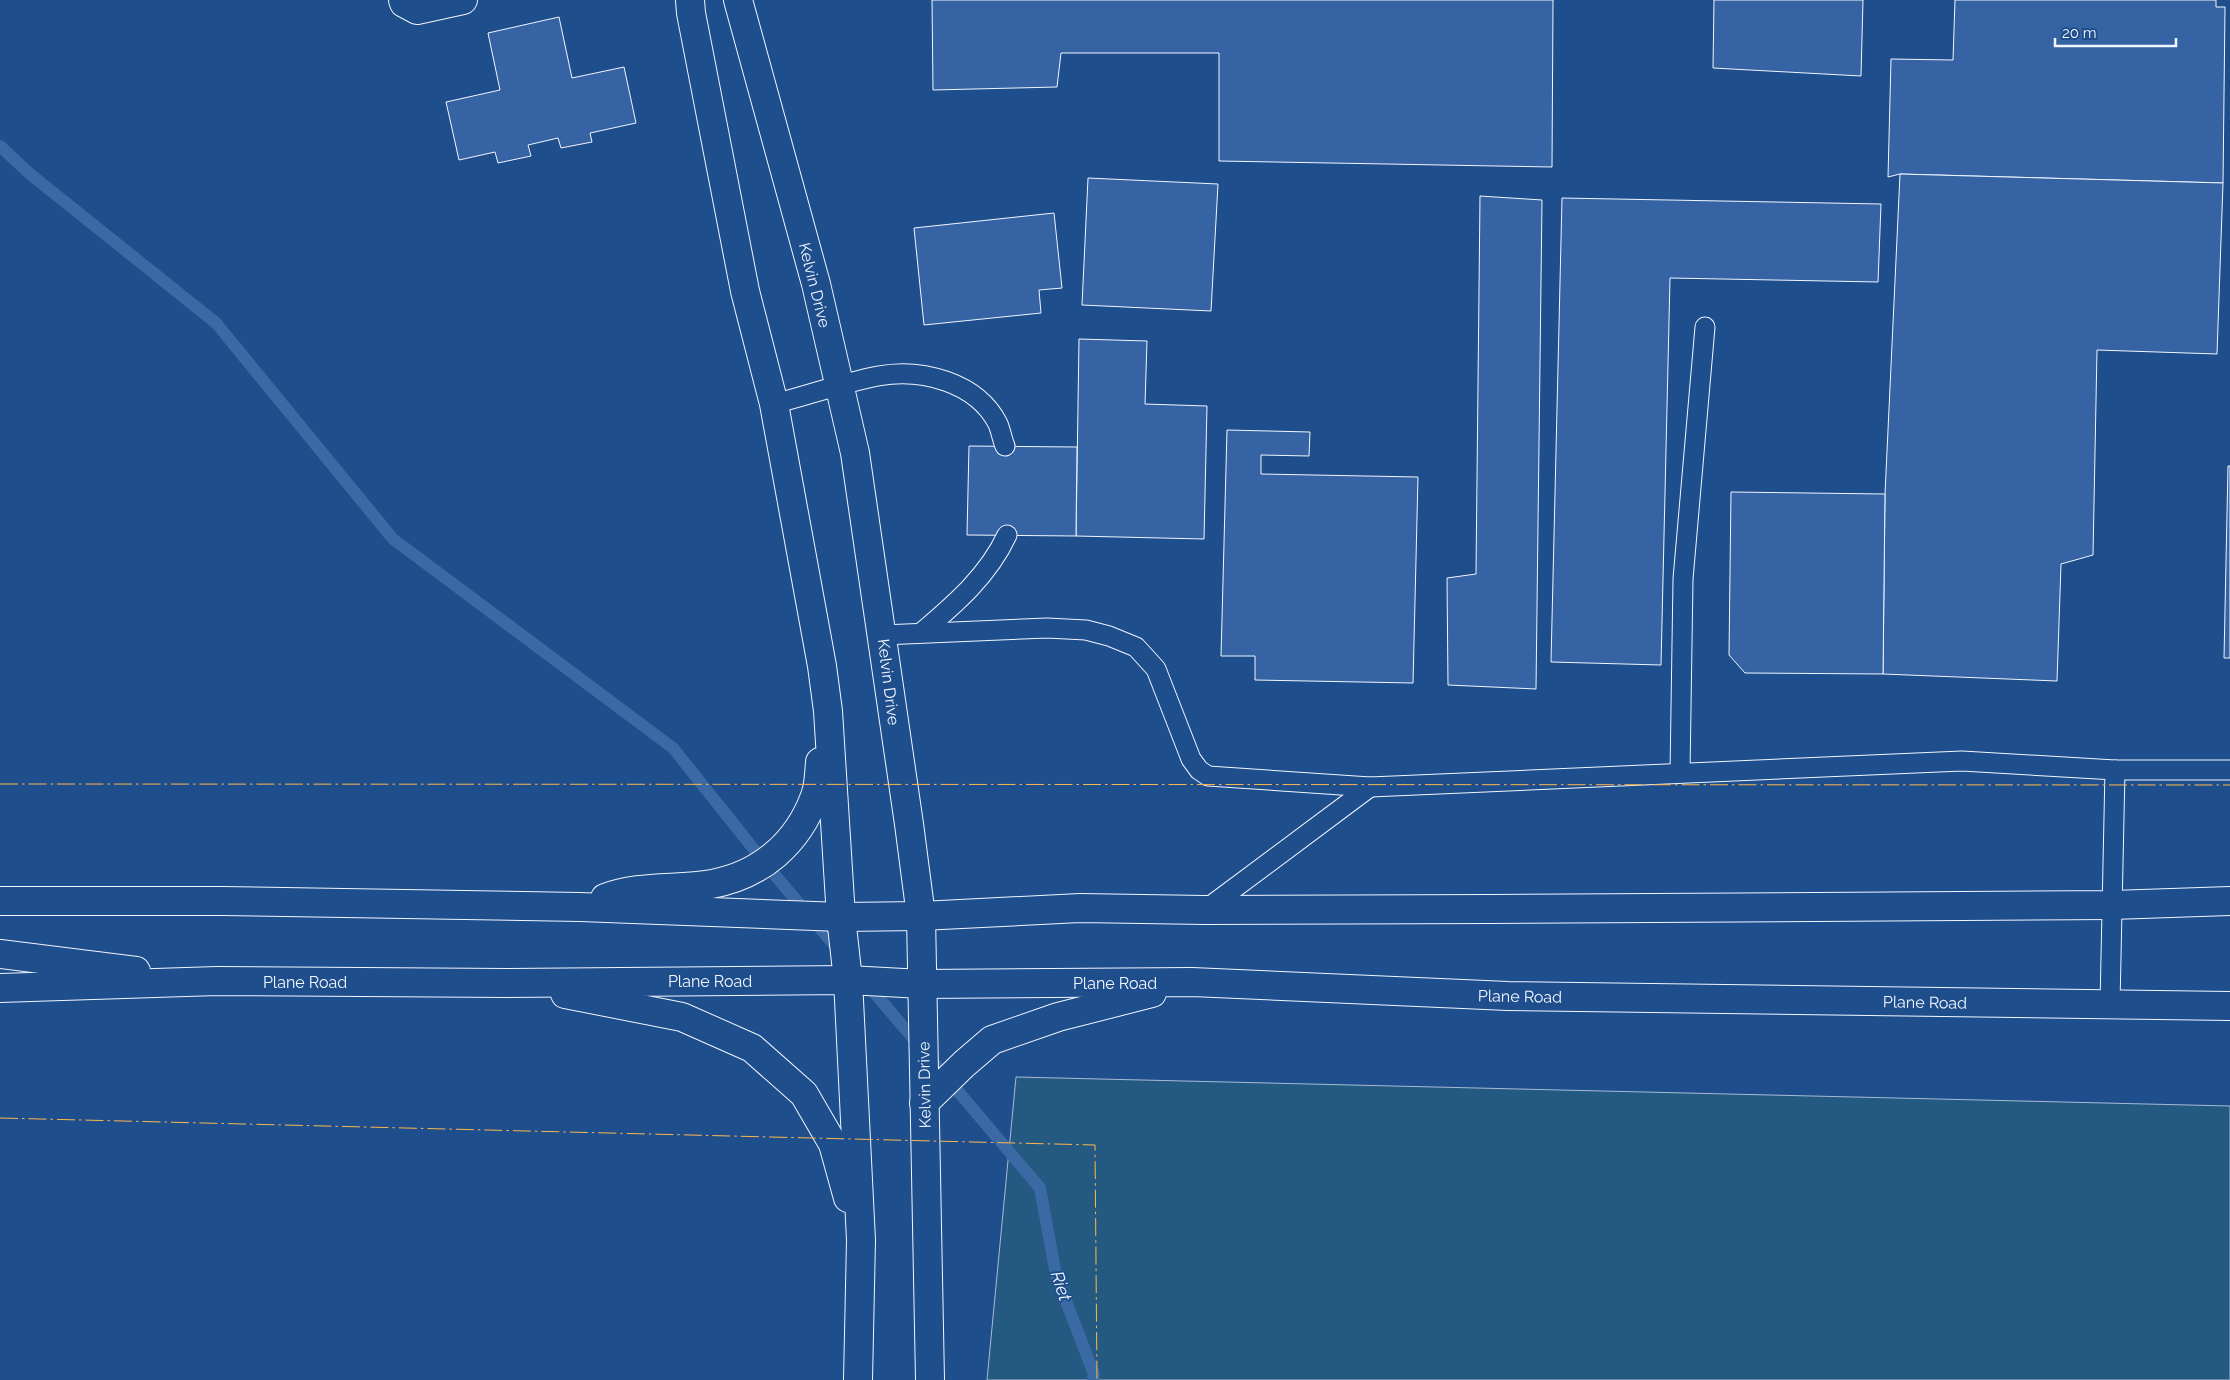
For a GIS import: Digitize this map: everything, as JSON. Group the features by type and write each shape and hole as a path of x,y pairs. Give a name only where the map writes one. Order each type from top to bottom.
{"main road":[{"path":"404,0 404,3 416,10 463,0"},
{"path":"690,0 745,291 774,404 822,666 828,711 841,917 848,980 861,1240 858,1380"},
{"name":"Kelvin Drive","path":"738,0 816,284 855,453 882,635 921,916 930,1302 930,1380"},
{"path":"580,907 616,894 712,884 745,873 777,855 804,821 816,795 828,711"},
{"path":"0,901 223,901 580,907 841,917 921,916 1080,908 1205,910 2112,905 2230,901"},
{"path":"0,954 217,981"},
{"name":"Plane Road","path":"0,988 217,981 507,983 848,980 922,984 1192,982 1508,996 2230,1006"},
{"path":"924,1103 992,1040 1058,1017 1192,982"},
{"path":"507,983 682,1017 752,1048 804,1094 833,1144 861,1240"}],"lane":[{"path":"1680,773 1683,579 1705,327"},
{"path":"774,404 879,376 908,374 945,380 969,392 987,408 998,424 1005,446"},
{"path":"921,633 980,578 998,554 1008,535"},
{"path":"882,635 1047,628 1086,630 1136,647 1156,669 1191,759 1199,770 1208,776 1370,787 1962,761 2115,770 2230,770"},
{"path":"2110,1004 2115,770"},
{"path":"1205,910 1370,787"}],"shaded area":[{"path":"1016,1077 2230,1106 2230,1380 987,1380"}],"building":[{"path":"932,0 1553,0 1552,167 1219,161 1219,53 1061,53 1057,87 933,90"},
{"path":"1714,0 1863,0 1861,76 1713,68"},
{"path":"1955,0 2216,0 2216,7 2225,7 2223,183 1900,174 1888,177 1891,59 1953,60"},
{"path":"559,17 572,78 624,67 636,123 590,133 592,142 561,148 558,138 528,145 531,156 498,163 495,152 459,160 446,102 500,90 488,33"},
{"path":"1900,174 2223,183 2217,354 2097,350 2093,555 2061,564 2057,681 1883,674 1885,494"},
{"path":"1088,178 1218,184 1211,311 1082,305"},
{"path":"1480,196 1542,200 1536,689 1448,685 1447,578 1476,574"},
{"path":"1562,198 1881,204 1878,282 1670,278 1661,665 1551,662"},
{"path":"1054,213 1062,288 1039,290 1041,313 924,325 914,228"},
{"path":"1079,339 1147,341 1145,404 1207,406 1204,539 1076,536"},
{"path":"1227,430 1310,432 1309,456 1261,455 1261,474 1418,477 1413,683 1255,680 1255,656 1221,656"},
{"path":"969,446 1077,447 1076,536 967,535"},
{"path":"2228,466 2230,466 2230,658 2224,658"},
{"path":"1731,492 1885,494 1883,674 1745,673 1729,655"}],"waterway":[{"path":"0,146 30,174 216,323 393,539 673,748 768,867 841,953"},
{"name":"Riet","path":"867,984 1040,1188 1056,1275 1094,1374 1093,1380"}],"power":[{"path":"0,784 2230,785"},
{"path":"0,1118 1095,1145 1097,1380"}]}
